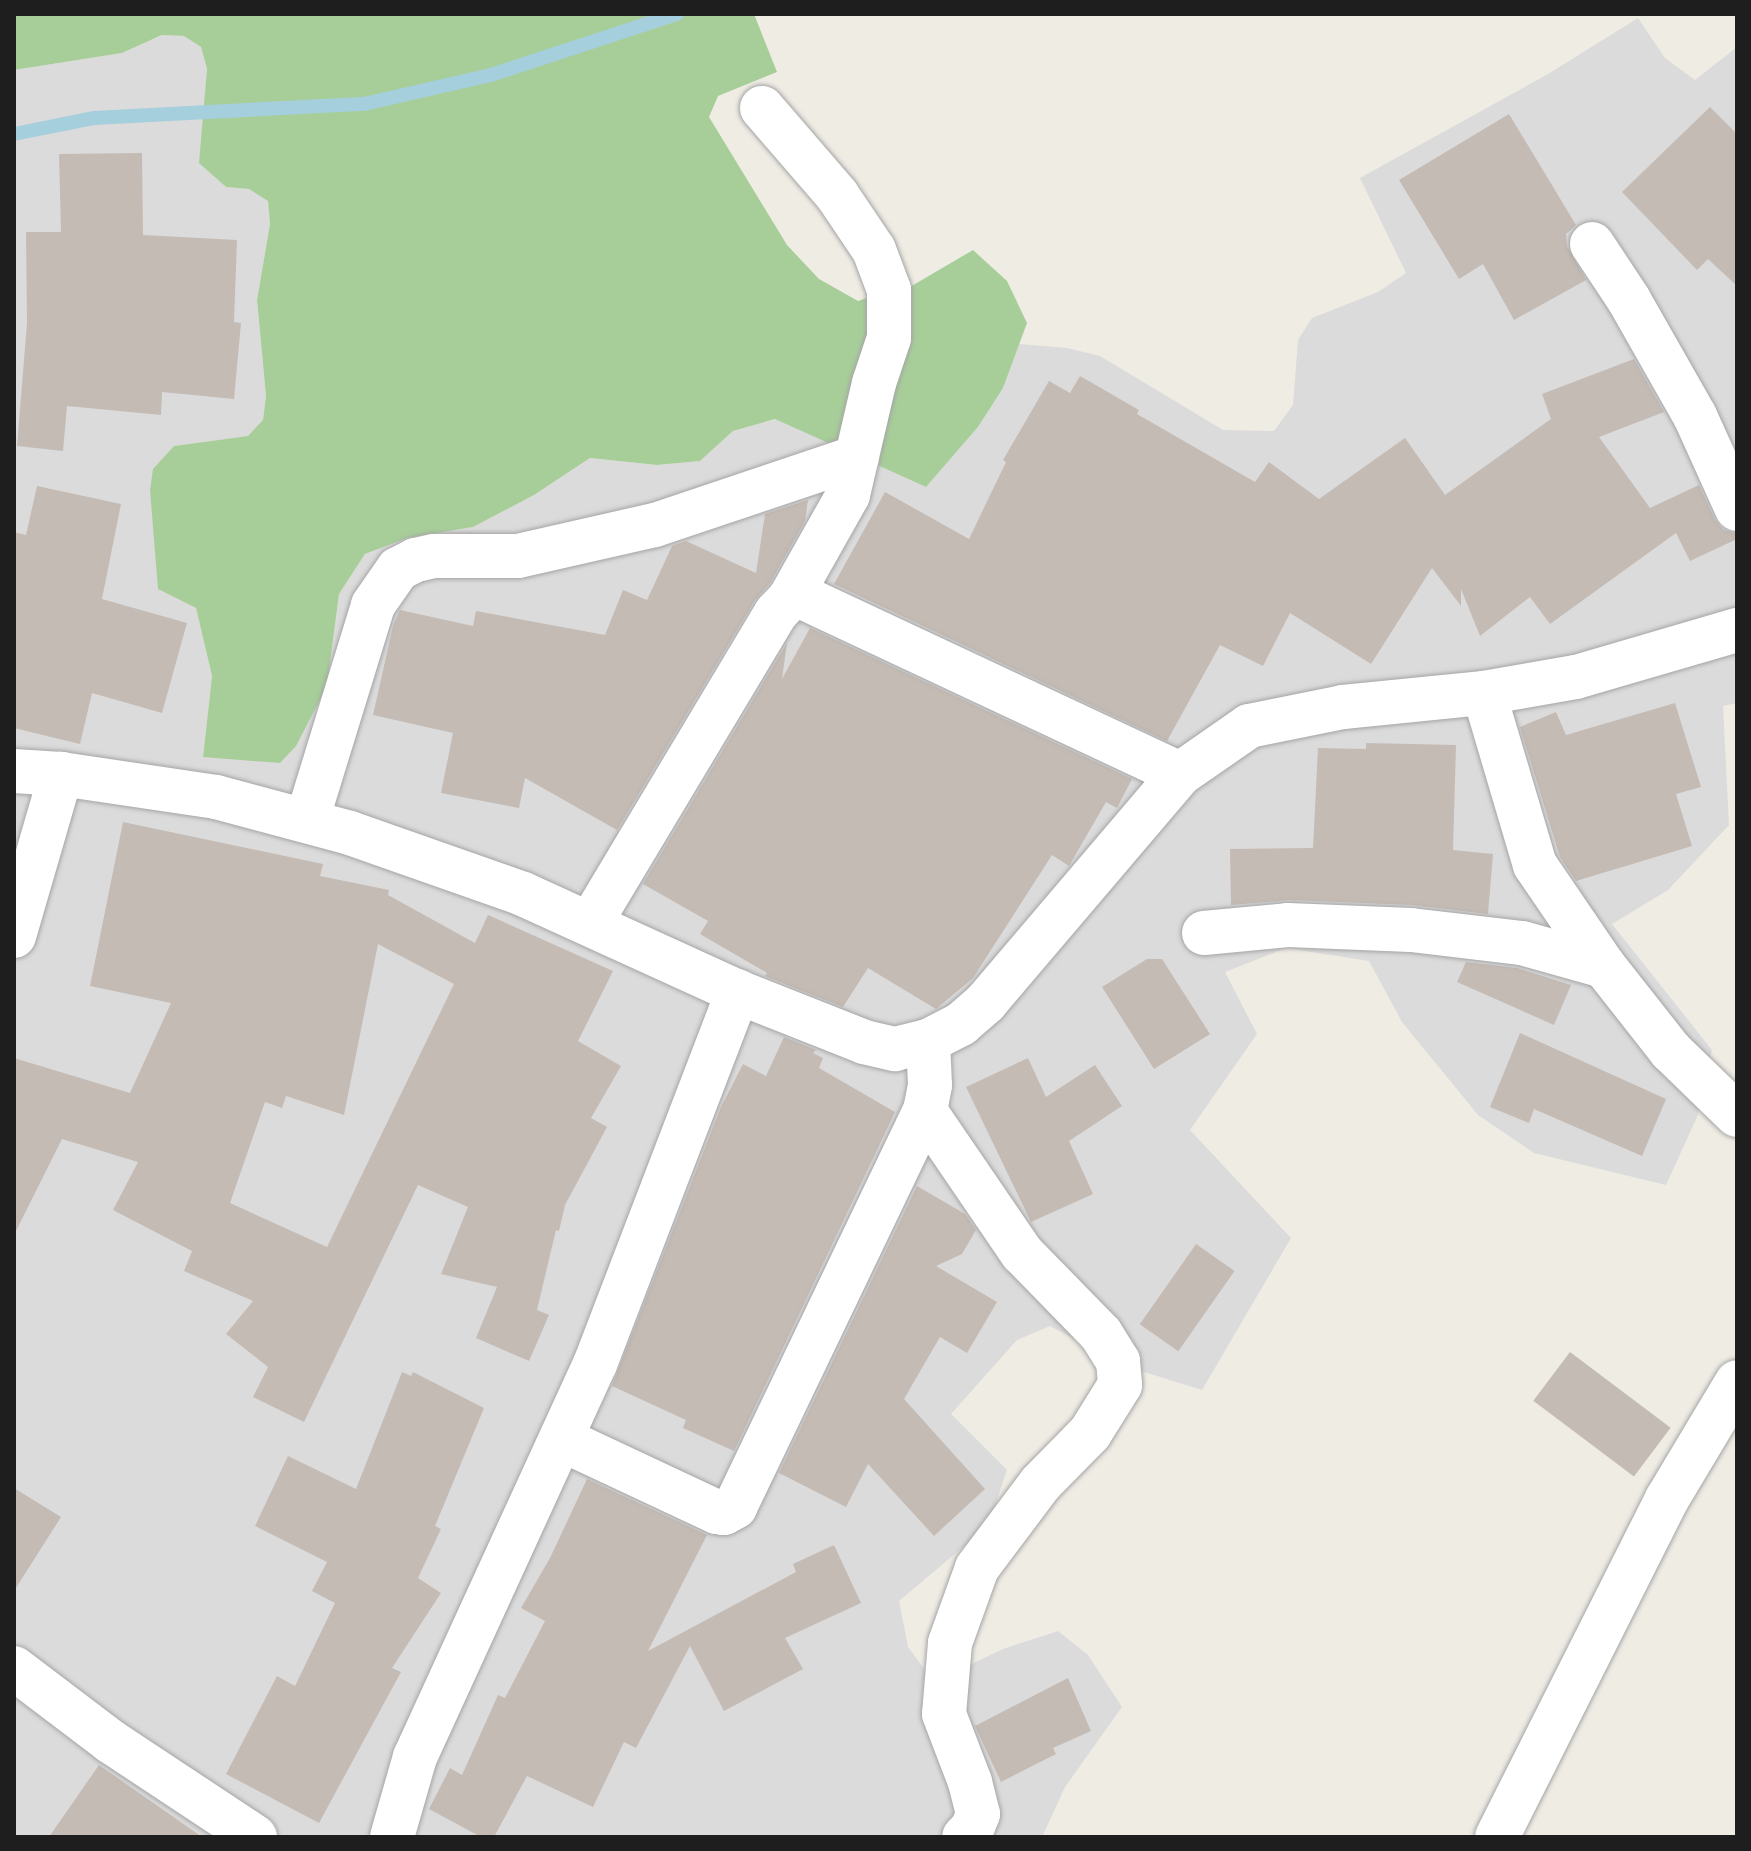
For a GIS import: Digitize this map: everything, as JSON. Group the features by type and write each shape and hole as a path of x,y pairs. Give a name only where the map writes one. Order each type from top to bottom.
{"street":[{"path":"591,922 776,613 790,598 848,495 889,338 889,290 874,250 844,206 762,108"},
{"path":"1592,244 1629,300 1695,416 1737,509"},
{"path":"307,820 373,605 398,569 434,556 518,556 655,525 857,457"},
{"path":"790,598 802,597 1180,774"},
{"path":"14,771 61,774 216,797 307,820 523,894 591,922 738,992 864,1042 895,1049 928,1041 961,1024 986,1002 1180,774 1234,734 1262,722 1343,707 1484,693 1576,677 1737,630"},
{"path":"1484,693 1535,865 1604,966 1671,1051 1737,1115"},
{"path":"14,936 61,774"},
{"path":"1204,933 1288,925 1411,930 1522,943 1604,966"},
{"path":"392,1837 415,1757 595,1364 738,992"},
{"path":"561,1439 717,1512 731,1511 925,1111 930,1085 928,1041"},
{"path":"925,1111 1022,1253 1101,1334 1118,1361 1120,1385 1090,1433 1040,1484 977,1568 950,1643 944,1714 970,1782 978,1814 972,1829 964,1837"},
{"path":"1497,1837 1667,1499 1737,1382"},
{"path":"14,1668 110,1741 255,1837"}],"shaded area":[{"path":"1638,18 1665,58 1695,80 1737,47 1737,703 1723,706 1729,825 1668,890 1612,924 1712,1050 1697,1117 1666,1185 1534,1153 1478,1115 1402,1022 1369,961 1286,948 1225,972 1257,1034 1190,1130 1291,1238 1202,1390 1125,1366 1050,1326 1017,1340 951,1414 1007,1470 988,1526 899,1601 908,1647 934,1682 1003,1649 1058,1631 1088,1655 1122,1707 1065,1787 1042,1837 14,1837 14,70 122,53 163,35 184,36 201,47 207,69 200,163 226,187 249,189 268,201 270,224 257,300 266,396 263,420 249,436 174,446 196,608 212,676 203,757 327,686 339,594 365,554 407,538 473,527 534,495 590,458 657,465 700,461 733,431 776,419 926,487 978,427 1003,388 1019,344 1067,348 1100,356 1223,430 1274,431 1293,405 1298,340 1312,318 1378,292 1406,273 1360,178 1548,74"}],"green space":[{"path":"14,14 754,14 777,72 718,96 709,117 787,245 819,279 858,301 889,290 903,291 973,250 1007,281 1027,323 1003,388 978,427 926,487 775,419 733,431 700,461 657,465 590,458 534,495 473,527 407,538 365,554 339,594 327,686 296,746 280,763 203,757 212,676 196,608 158,589 150,490 153,469 174,446 248,436 263,420 266,396 257,300 270,224 268,201 249,189 226,187 199,163 207,69 201,47 184,36 162,35 122,53 14,70"}],"building":[{"path":"1710,107 1737,134 1737,286 1708,259 1697,270 1622,192"},
{"path":"1509,114 1576,225 1566,234 1567,246 1586,280 1514,320 1483,264 1459,279 1399,180"},
{"path":"142,153 143,235 237,240 234,322 241,323 234,399 162,392 161,415 67,406 63,451 17,446 27,323 26,232 61,232 59,154"},
{"path":"1634,359 1664,412 1599,437 1650,508 1699,485 1715,520 1723,530 1737,534 1737,539 1690,561 1676,533 1550,624 1530,597 1480,636 1461,589 1461,606 1432,568 1371,664 1290,613 1263,666 1220,645 1167,741 834,584 885,492 969,539 1006,462 1003,460 1049,381 1070,393 1080,376 1139,410 1137,414 1255,482 1269,462 1319,499 1405,438 1445,495 1551,419 1542,394"},
{"path":"37,486 121,504 102,599 187,623 162,713 92,693 80,744 14,728 14,532 26,535"},
{"path":"808,500 805,521 770,583 755,600 617,830 525,778 519,808 441,793 453,733 373,715 393,626 400,610 473,626 476,611 605,635 623,590 647,600 672,546 686,541 756,573 765,514"},
{"path":"810,628 1132,779 1117,808 1106,802 1069,866 1052,855 973,978 936,1009 868,968 843,1007 765,976 767,973 700,934 708,921 643,884 787,643 782,679"},
{"path":"1675,703 1701,787 1676,794 1692,846 1576,881 1560,857 1520,727 1556,712 1566,735"},
{"path":"1366,743 1456,745 1453,850 1493,854 1488,914 1412,905 1289,900 1231,905 1230,849 1313,848 1318,748 1366,749"},
{"path":"123,822 323,864 320,876 389,890 388,895 475,943 488,915 613,971 578,1041 621,1066 591,1118 607,1127 565,1205 559,1231 556,1230 537,1310 549,1315 529,1361 476,1338 497,1287 441,1274 468,1207 418,1185 304,1422 253,1397 268,1367 226,1334 253,1301 184,1271 192,1251 113,1210 138,1162 62,1139 14,1235 14,1058 130,1093 171,1003 90,986","holes":["378,944 454,984 327,1247 230,1203 265,1102 282,1108 286,1096 344,1115"]},
{"path":"1147,959 1162,959 1210,1034 1154,1069 1102,987"},
{"path":"1466,962 1517,968 1571,985 1554,1025 1457,982"},
{"path":"1520,1033 1666,1099 1642,1156 1534,1109 1529,1123 1490,1107"},
{"path":"784,1037 816,1050 813,1053 823,1058 819,1068 895,1112 734,1451 683,1428 686,1420 612,1386 721,1107 743,1064 766,1076"},
{"path":"1028,1058 1046,1097 1095,1065 1122,1106 1069,1141 1093,1194 1031,1222 966,1087"},
{"path":"917,1186 965,1214 976,1230 962,1254 936,1266 997,1302 967,1353 940,1337 904,1399 985,1489 934,1536 868,1464 846,1507 779,1473"},
{"path":"1196,1244 1235,1271 1178,1351 1140,1324"},
{"path":"1570,1352 1671,1428 1634,1477 1533,1401"},
{"path":"402,1372 411,1376 413,1372 484,1408 435,1526 441,1529 418,1578 441,1593 392,1668 401,1672 319,1823 226,1774 277,1676 295,1686 335,1603 312,1591 327,1562 255,1526 288,1456 356,1489"},
{"path":"587,1479 707,1535 648,1651 796,1572 793,1564 834,1545 861,1603 785,1638 803,1669 724,1711 690,1646 636,1748 624,1742 593,1807 527,1776 494,1837 481,1837 429,1809 450,1768 462,1775 498,1695 505,1698 545,1621 521,1608 550,1558"},
{"path":"14,1488 61,1517 14,1591"},
{"path":"1068,1678 1091,1731 1053,1748 1056,1754 1001,1782 975,1726"},
{"path":"99,1765 152,1802 202,1837 49,1837"}],"waterway":[{"path":"14,134 94,118 364,104 491,75 677,14"}]}
